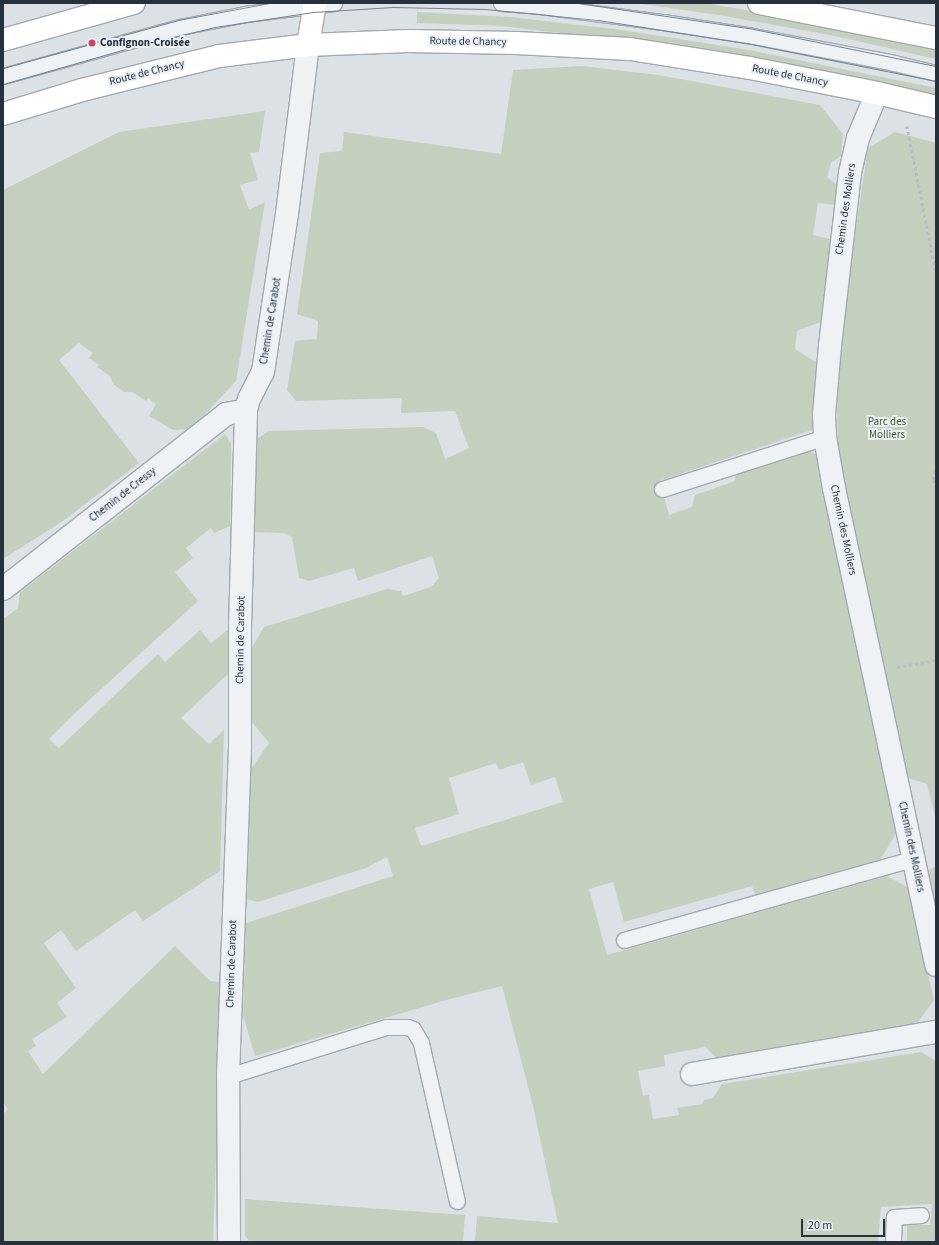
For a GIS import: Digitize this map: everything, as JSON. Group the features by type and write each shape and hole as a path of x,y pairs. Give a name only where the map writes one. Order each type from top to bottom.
{"main road":[{"path":"3,40 134,3"},
{"path":"758,3 936,38"},
{"path":"308,45 321,4"},
{"name":"Route de Chancy","path":"3,114 82,90 177,65 242,52 308,45 408,41 630,49 750,68 878,93 936,107"}],"street":[{"name":"Chemin de Carabot","path":"229,1242 228,1076 240,746 240,628 246,410 249,399 263,372 287,214 308,45"},
{"name":"Chemin des Molliers","path":"878,93 858,138 850,173 830,346 824,415 824,436 936,965"},
{"name":"Chemin de Cressy","path":"3,588 226,414 246,410"},
{"path":"692,1074 936,1032"}],"lane":[{"path":"501,3 599,13 671,23 894,63 936,73"},
{"path":"3,76 180,27 245,14 321,4"},
{"path":"662,489 824,436"},
{"path":"624,940 913,859"},
{"path":"228,1076 386,1027 407,1027 413,1029 421,1043 456,1201"},
{"path":"893,1242 894,1217 921,1215"}],"path":[{"path":"906,122 936,272"},
{"path":"936,471 933,480 936,484"},
{"path":"873,672 936,660"}],"green space":[{"path":"635,3 704,3 835,25 936,48 936,59 835,36 719,15"},
{"path":"417,12 510,17 622,30 749,50 936,88 936,99 652,44 502,26 417,23"},
{"path":"581,66 659,75 820,105 843,134 841,156 831,163 827,177 838,186 835,205 818,203 813,235 834,240 823,321 797,331 795,349 819,364 812,430 659,481 669,515 692,507 695,495 735,481 736,473 806,450 817,455 897,832 880,860 755,895 752,886 624,922 613,882 589,889 607,955 887,876 909,888 934,1000 916,1025 718,1059 705,1047 664,1055 665,1066 638,1071 643,1096 649,1095 653,1119 679,1115 677,1108 702,1104 704,1100 713,1098 722,1084 921,1052 936,1061 936,1242 907,1242 907,1225 930,1225 932,1204 881,1207 878,1242 475,1241 477,1216 558,1223 533,1106 502,986 450,999 255,1056 243,1015 246,923 393,876 387,857 366,868 258,902 247,899 251,769 269,743 252,722 251,649 264,627 387,589 401,591 403,596 431,587 439,578 432,556 358,581 354,568 309,581 299,578 292,537 283,533 254,532 257,439 269,431 423,427 436,433 445,459 469,448 455,411 401,413 402,398 296,401 287,390 295,341 317,339 318,321 297,314 320,153 342,151 344,132 501,154 513,70","holes":["523,762 531,785 555,777 563,802 421,846 415,828 459,814 449,778 496,763 499,770"]},
{"path":"265,111 259,152 250,153 258,180 240,185 249,210 265,202 236,381 191,429 173,430 149,416 156,404 148,398 146,401 132,392 124,392 113,384 110,376 97,367 99,365 89,358 93,353 79,343 59,360 139,463 63,521 3,559 3,190 119,132"},
{"name":"Parc des Molliers","path":"895,132 936,143 936,821 927,784 906,777 838,454 837,390 845,300 868,148"},
{"path":"225,434 231,443 230,526 214,533 211,528 186,548 193,558 175,572 198,601 75,713 49,739 59,748 158,654 165,662 200,630 211,643 229,629 228,674 181,718 209,744 224,730 220,871 143,921 135,910 76,951 61,930 44,943 76,988 57,1003 67,1017 32,1039 36,1046 28,1051 43,1074 175,946 210,981 221,982 217,1058 218,1103 213,1242 3,1242 3,1114 8,1109 3,1102 3,619 18,608 20,592"},
{"path":"936,866 936,911 928,871"},
{"path":"245,1199 465,1215 463,1242 250,1242 245,1236"}],"tram line":[{"path":"3,68 178,20 270,3"},
{"path":"578,3 754,29 936,66"},
{"path":"3,84 140,45 215,27 313,12 393,7 485,9 598,20 751,44 936,81"}],"place":[{"name":"Confignon-Croisée","path":"92,43"}]}
